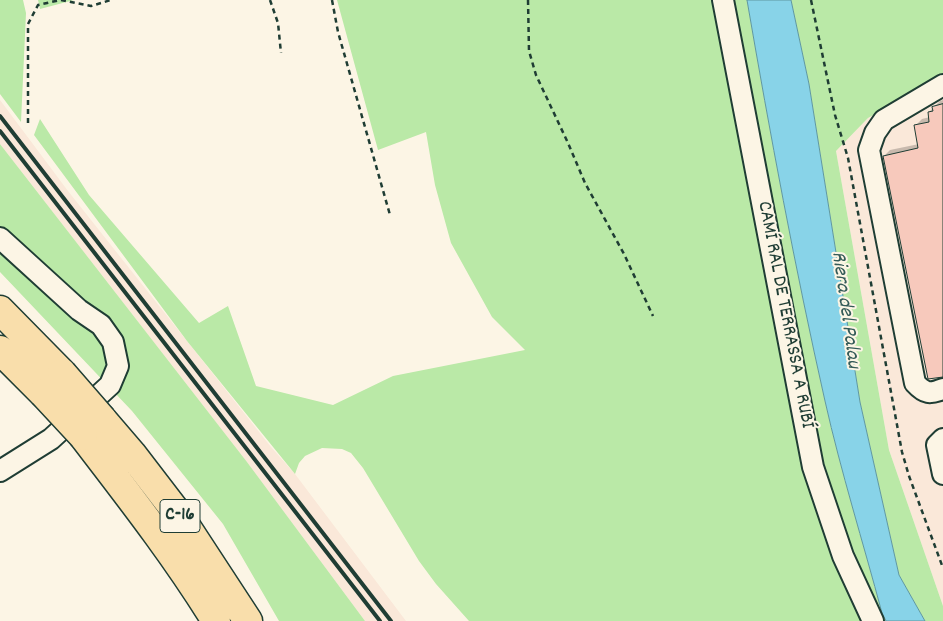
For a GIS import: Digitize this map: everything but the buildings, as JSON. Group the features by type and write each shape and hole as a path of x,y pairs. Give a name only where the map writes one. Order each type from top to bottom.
{"highway":[{"name":"C-16","path":"0,310 62,373 92,428 154,530 216,621"},
{"name":"C-16","path":"0,350 43,393 132,454 178,514 248,621"}],"street":[{"name":"CAMÍ RAL DE TERRASSA A RUBÍ","path":"723,0 813,467 843,556 873,621"},
{"path":"943,85 884,120 875,133 869,150 915,383 923,392 933,393 943,389"},
{"path":"0,238 79,310 101,325 113,342 118,366 110,385 51,439 0,471"},
{"path":"943,439 936,445 943,474"}],"path":[{"path":"28,123 28,24 38,5 60,0 91,6 111,0"},
{"path":"270,0 278,23 281,53"},
{"path":"332,0 338,32 390,215"},
{"path":"528,0 528,51 536,75 585,183 624,254 653,316"},
{"path":"810,0 835,115 848,158 902,452 912,485 943,568"}],"shaded area":[{"path":"943,76 943,606 889,450 836,151 868,118"},
{"path":"0,100 68,191 271,447 295,474 406,621 365,621 247,462 0,144"}],"green space":[{"path":"0,0 23,0 26,13 21,122 0,94"},
{"path":"38,0 74,0 40,9"},
{"path":"337,0 747,0 783,201 825,401 852,507 882,613 886,621 469,621 436,584 419,561 363,468 351,453 342,449 322,448 305,456 299,463 295,474 187,341 34,135 40,119 89,195 199,323 228,306 256,386 333,405 393,376 525,350 492,317 451,243 435,185 426,132 378,150"},
{"path":"791,0 943,0 943,76 868,118 836,151 889,450 943,606 943,621 925,621 899,575 860,402 809,84"},
{"path":"0,144 247,462 365,621 279,621 223,524 132,411 0,272"}],"water":[{"name":"Riera del Palau","path":"747,0 791,0 809,84 860,402 899,575 925,621 886,621 882,613 825,401 783,201"}],"railway":[{"path":"0,116 391,621"},
{"path":"0,131 380,621"}]}
